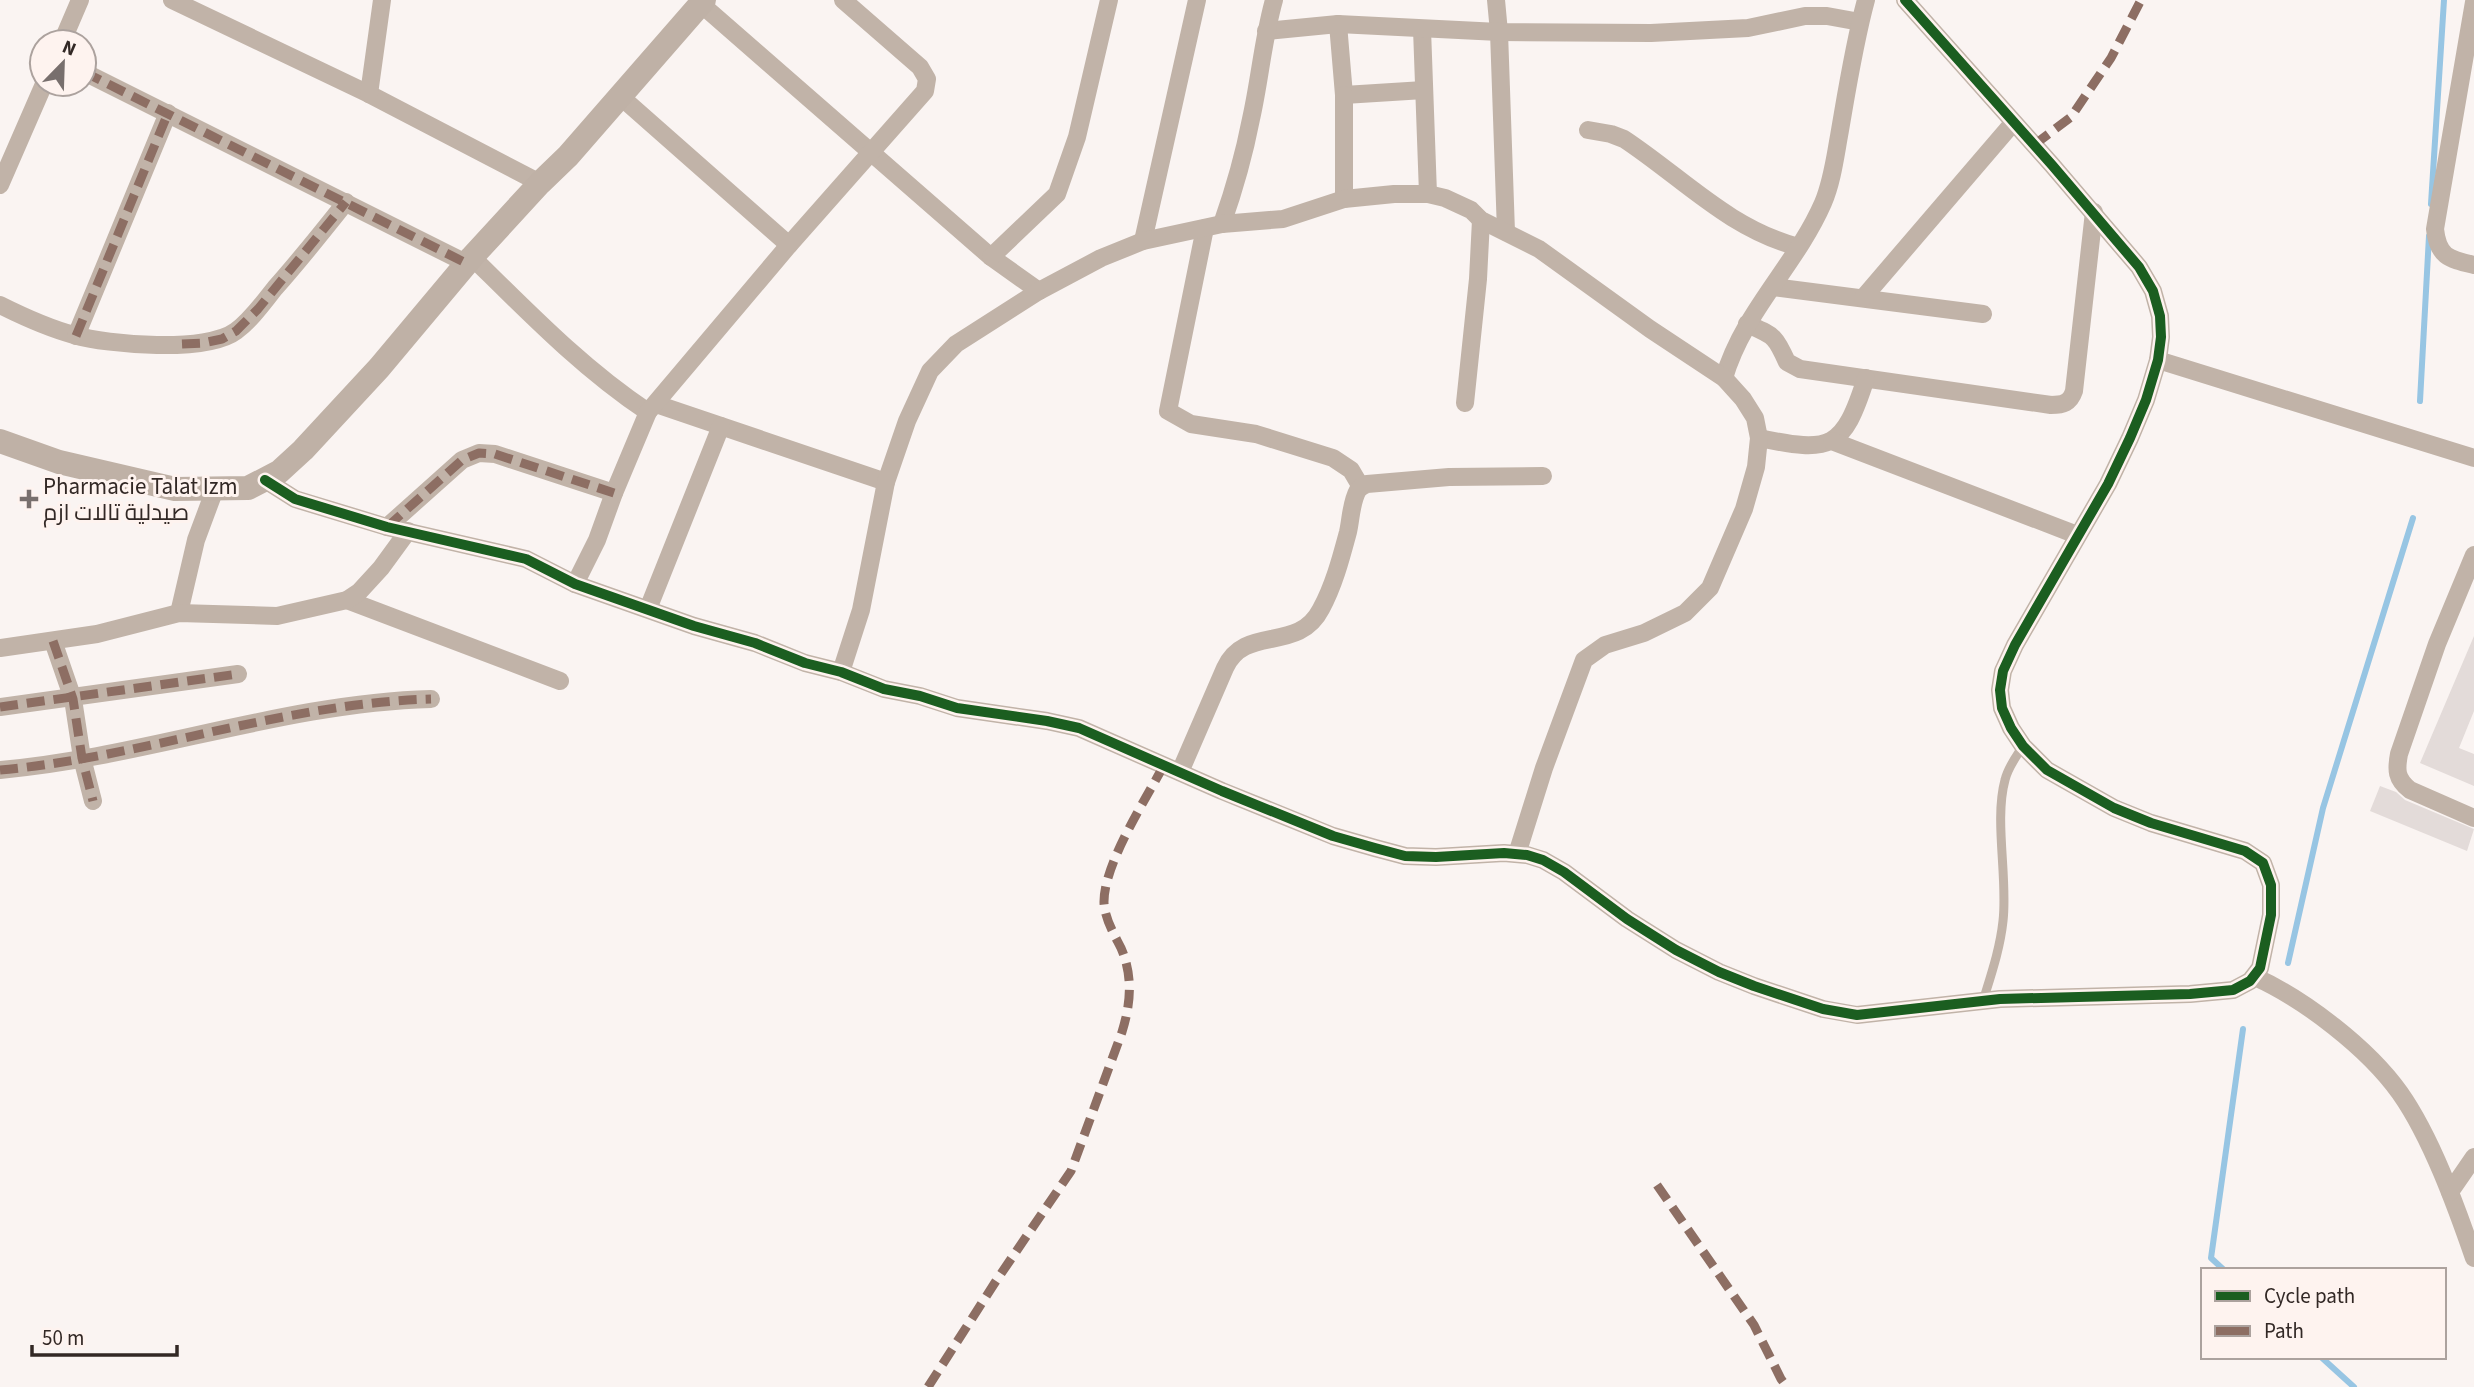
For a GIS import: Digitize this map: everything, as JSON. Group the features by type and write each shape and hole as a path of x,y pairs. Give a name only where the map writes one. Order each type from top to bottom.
{"street":[{"path":"68,28 80,0"},
{"path":"172,0 369,94 540,183"},
{"path":"369,94 382,0"},
{"path":"575,584 597,540 614,493 652,408 789,245 922,96 926,88 927,79 920,67 843,0"},
{"path":"991,257 1057,194 1077,136 1109,0"},
{"path":"1143,241 1197,0"},
{"path":"1274,0 1236,186 1213,226 1168,411 1191,424 1256,434 1333,458 1351,470 1361,487"},
{"path":"1496,0 1506,232"},
{"path":"1724,378 1730,355 1747,324 1798,247 1824,200 1866,0"},
{"path":"265,480 295,499 387,527 526,559 575,584 694,626 755,643 805,663 841,672 884,689 920,696 957,708 1079,728 1222,792 1334,836 1405,856 1517,854 1544,860 1676,950 1719,972 1793,1000 1857,1015 1983,1001 2233,990 2255,977 2263,958 2271,915 2272,885 2263,863 2245,851 2151,823 2114,808 2047,770 2023,746 2011,729 2000,690 2003,671 2028,621 2108,484 2146,400 2158,360 2161,327 2153,291 2139,267 2094,212 1905,0"},
{"path":"0,441 59,462 127,480 175,489 248,488 279,472 345,405 469,260 568,156 702,2 871,154 991,257 1040,291"},
{"path":"2474,2 2435,229 2436,242 2442,253 2474,265"},
{"path":"1266,31 1338,24 1499,32 1651,33 1722,31 1805,16 1827,16 1860,22"},
{"path":"1338,24 1344,95 1344,199"},
{"path":"1422,29 1428,194"},
{"path":"98,79 264,163 469,260 609,384 652,408 721,426 886,482"},
{"path":"1344,95 1424,90"},
{"path":"620,96 789,245"},
{"path":"0,185 38,98"},
{"path":"76,336 168,113"},
{"path":"1863,298 2013,123"},
{"path":"1588,130 1624,139 1712,206 1767,237 1798,247"},
{"path":"841,672 861,610 886,482 907,421 930,371 956,344 1040,291 1101,258 1143,241 1213,226 1283,219 1344,199 1394,194 1428,194 1445,198 1471,210 1481,220 1565,266 1650,329 1724,378 1743,399 1755,418 1759,438 1756,467 1744,509 1710,588 1685,613 1655,629 1605,645 1584,660 1548,756 1517,854"},
{"path":"0,305 76,336 124,342 182,344 203,344 222,339 236,331 258,309 346,202"},
{"path":"1747,324 1774,337 1787,362 1793,366 2052,405 2069,401 2074,391 2094,212"},
{"path":"1465,403 1478,279 1481,220"},
{"path":"1773,287 1983,314"},
{"path":"2158,360 2474,458"},
{"path":"1759,438 1808,445 1827,444 1838,438 1848,424 1866,378"},
{"path":"648,609 721,426"},
{"path":"1832,441 2077,535"},
{"path":"387,527 462,460 479,453 502,456 614,493"},
{"path":"1180,772 1234,653 1246,645 1304,630 1314,620 1333,581 1356,494 1361,487 1367,484 1449,477 1543,476"},
{"path":"179,613 196,540 215,489"},
{"path":"0,648 97,635 179,613 277,615 347,600 359,592 381,568 408,531"},
{"path":"2474,555 2437,644 2399,754 2396,771 2402,784 2410,790 2474,818"},
{"path":"347,600 560,681"},
{"path":"53,641 73,699 82,758 93,801"},
{"path":"0,707 239,674"},
{"path":"0,770 172,742 264,721 394,700 431,699"},
{"path":"2255,977 2282,990 2315,1012 2367,1056 2401,1094 2449,1192 2469,1225 2474,1258"},
{"path":"2449,1192 2474,1157"}],"lane":[{"path":"1983,1001 2003,922 2001,799 2005,778 2023,746"}],"building":[{"path":"2474,636 2474,711 2459,748 2474,754 2474,786 2420,763"},
{"path":"2380,786 2396,792 2405,800 2474,829 2467,851 2370,811"}],"waterway":[{"path":"2431,204 2444,0"},
{"path":"2420,401 2429,236"},
{"path":"2288,963 2323,808 2413,518"},
{"path":"2222,1268 2211,1258 2243,1029"},
{"path":"2323,1359 2354,1387"}],"marked path":[{"path":"2034,145 2071,117 2111,58 2141,0"},
{"path":"98,79 466,263"},
{"path":"76,336 168,113"},
{"path":"182,344 222,339 236,331 258,309 346,202"},
{"path":"387,527 462,460 479,453 495,454 614,493"},
{"path":"53,641 73,699 82,758 93,801"},
{"path":"0,707 238,674"},
{"path":"0,770 108,754 322,710 431,699"},
{"path":"928,1387 1071,1171 1122,1032 1129,1000 1125,958 1110,926 1104,903 1110,870 1127,832 1164,765"},
{"path":"1657,1185 1754,1325 1787,1387"}],"cycle path":[{"path":"265,480 295,499 387,527 526,559 575,584 694,626 755,643 805,663 841,672 884,689 920,696 957,708 1079,728 1333,836 1405,856 1504,853 1543,860 1676,950 1719,972 1823,1009 1857,1015 2000,999 2190,994 2233,990 2250,981 2260,968 2271,915 2271,885 2263,863 2245,851 2151,823 2114,808 2047,770 2023,746 2002,708 2000,690 2003,671 2015,645 2108,484 2146,400 2158,360 2161,337 2160,316 2153,291 2139,267 1905,0"}],"place":[{"name":"Pharmacie Talat Izm صيدلية تالات ازم","path":"29,499"}]}
